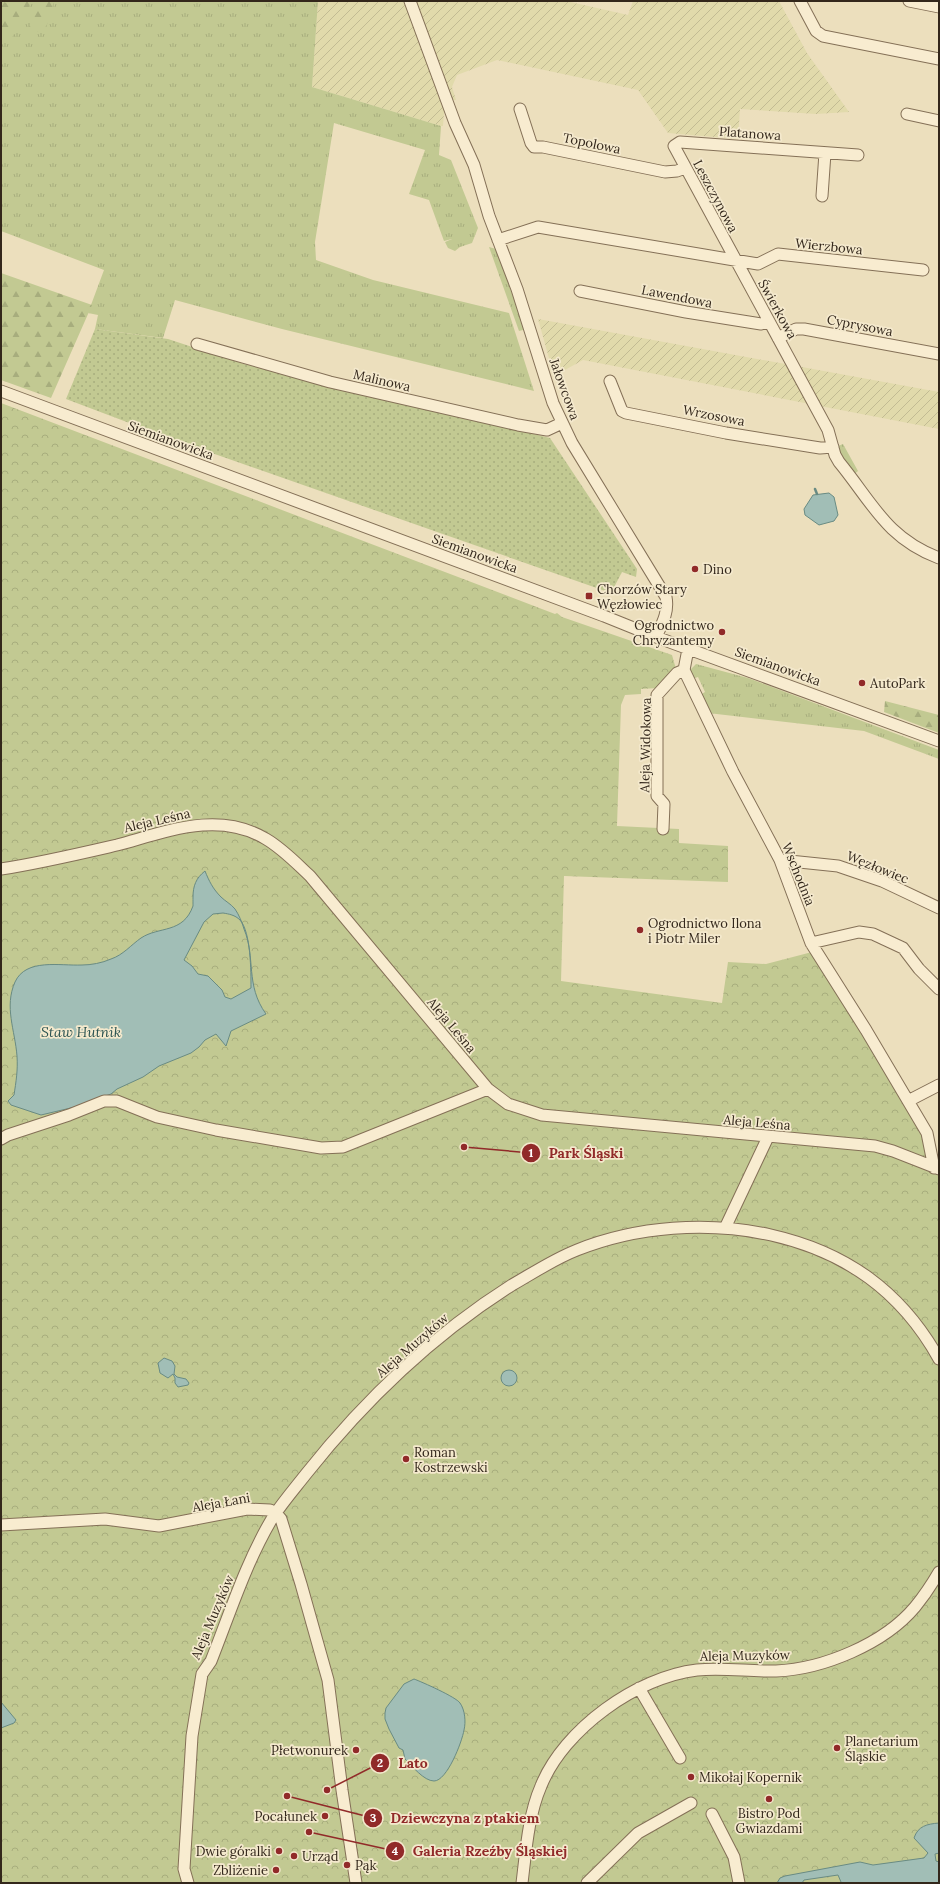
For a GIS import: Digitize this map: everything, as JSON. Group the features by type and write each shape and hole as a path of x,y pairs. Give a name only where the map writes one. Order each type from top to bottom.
{"street":[{"name":"Jałowcowa","path":"410,1 460,135 471,158 516,289 549,392 562,423 584,463 664,592 667,608 656,637"},
{"path":"800,1 816,31 823,36 939,59"},
{"path":"909,1 939,7"},
{"name":"Topolowa","path":"520,109 531,143 534,147 543,147 665,172 677,171 685,168"},
{"path":"907,114 939,120"},
{"name":"Platanowa","path":"674,146 680,142 858,155"},
{"name":"Leszczynowa","path":"674,146 734,260"},
{"path":"822,196 825,153"},
{"path":"498,240 538,227 734,260"},
{"name":"Wierzbowa","path":"734,260 758,264 778,254 923,270"},
{"name":"Świerkowa","path":"734,260 828,430 839,462 886,524 904,539 929,554 939,558"},
{"name":"Lawendowa","path":"580,291 686,312 761,324 769,322"},
{"name":"Cyprysowa","path":"778,338 796,329 804,329 939,354"},
{"name":"Malinowa","path":"197,344 330,382 518,425 547,430 562,423"},
{"name":"Wrzosowa","path":"610,381 622,411 726,433 820,448 833,447"},
{"name":"Siemianowicka","path":"1,391 604,616 688,649 939,741"},
{"path":"684,670 688,649"},
{"name":"Aleja Widokowa","path":"662,829 664,804 657,796 657,695 677,673 684,670"},
{"name":"Wschodnia","path":"684,670 733,772 780,860 811,943 927,1133 936,1168"},
{"name":"Aleja Leśna","path":"1,869 49,861 184,826 212,824 242,829 266,838 290,857 310,876 488,1090 508,1104 542,1115 875,1146 893,1151 936,1168"},
{"name":"Węzłowiec","path":"780,860 838,866 882,881 939,908"},
{"path":"811,943 859,932 873,934 903,948 919,969 939,989"},
{"path":"908,1101 939,1085"},
{"path":"1,1139 14,1132 69,1115 104,1101 121,1104 157,1117 178,1122 321,1148 343,1147 488,1090"},
{"path":"725,1228 768,1137"},
{"name":"Aleja Muzyków","path":"188,1883 184,1869 192,1736 202,1674 211,1661 245,1574 276,1513 338,1436 376,1395 448,1332 480,1307 505,1290 556,1260 577,1250 608,1240 674,1228 725,1228 765,1234 809,1246 855,1268 874,1281 900,1304 924,1333 939,1359"},
{"name":"Aleja Łani","path":"1,1524 99,1519 159,1526 247,1509 270,1510 276,1513"},
{"path":"276,1513 281,1519 325,1669 356,1883"},
{"name":"Aleja Muzyków","path":"522,1883 529,1826 538,1793 547,1772 575,1737 594,1718 614,1703 639,1688 664,1678 696,1670 715,1669 777,1671 806,1667 837,1658 866,1645 900,1621 914,1608 939,1572"},
{"path":"639,1688 682,1761"},
{"path":"587,1883 638,1833 691,1803"},
{"path":"712,1814 734,1857 739,1883"}],"shaded area":[{"path":"318,1 566,1 628,15 633,1 779,1 807,53 849,112 816,114 740,109 738,139 668,133 638,90 497,60 457,75 452,87 456,100 445,100 443,126 441,126 312,87"},
{"path":"538,319 939,392 939,429 583,360 554,376"}],"green space":[{"path":"1,1 318,1 312,87 441,126 439,155 451,160 478,228 472,243 460,247 455,251 448,248 445,242 452,239 444,241 429,200 409,194 425,150 334,123 315,242 316,260 373,280 509,313 534,391 282,329 175,300 163,338 95,329 98,315 88,313 104,270 1,231"},
{"path":"1,1 12,5 21,1 31,1 22,25 14,32 13,39 2,39 1,37"},
{"path":"38,1 54,1 46,28 36,32 29,28"},
{"path":"489,247 496,249 524,327 523,330 519,331"},
{"path":"1,273 92,305 51,398 1,380"},
{"path":"95,329 168,339 244,364 550,438 637,569 636,577 622,572 611,593 169,438 66,399"},
{"path":"1,403 555,614 557,613 562,617 672,655 676,669 658,688 641,689 641,694 625,695 621,705 617,826 679,829 679,843 728,846 728,882 564,876 561,981 722,1003 728,962 766,964 812,952 924,1133 939,1170 939,1883 1,1883"},
{"path":"843,444 858,471 853,475 836,447"},
{"path":"696,664 748,678 939,750 939,759 864,731 708,713 700,695 705,692 698,677 692,679 689,671"},
{"path":"885,701 939,715 939,733 884,712"}],"water":[{"path":"829,493 834,497 838,515 834,521 819,525 805,515 804,509 813,495"},
{"name":"Staw Hutnik","path":"205,871 213,888 235,909 242,923 238,918 232,915 223,913 213,914 204,922 184,960 192,966 198,974 208,976 222,990 225,997 231,999 251,988 249,947 255,993 266,1014 231,1031 226,1046 216,1034 205,1040 191,1053 159,1066 143,1077 117,1089 111,1094 75,1107 41,1115 11,1105 8,1101 14,1095 17,1076 17,1061 10,1000 15,982 20,974 35,966 54,964 85,965 104,962 127,950 148,934 177,925 189,915 193,906 194,886 197,879"},
{"path":"164,1358 172,1361 175,1366 174,1374 177,1377 186,1379 189,1383 188,1385 178,1387 175,1383 173,1374 168,1378 160,1373 158,1363"},
{"path":"509,1370 516,1375 517,1378 512,1385 509,1386 502,1381 501,1378 506,1371"},
{"path":"414,1679 457,1700 462,1706 464,1713 465,1727 457,1751 444,1775 434,1781 426,1779 422,1776 405,1759 403,1750 399,1748 385,1719 386,1708 404,1684"},
{"path":"1,1702 16,1720 14,1723 1,1728"},
{"path":"939,1823 939,1853 935,1854 936,1861 939,1862 939,1883 840,1883 841,1882 838,1875 804,1880 802,1883 777,1883 780,1878 785,1876 860,1862 873,1865 924,1858 928,1853 914,1838 918,1831 924,1826"}],"waterway":[{"path":"815,489 817,494"}],"place":[{"name":"Dino","path":"695,569"},
{"name":"Chorzów Stary Węzłowiec","path":"589,596"},
{"name":"Ogrodnictwo Chryzantemy","path":"722,632"},
{"name":"AutoPark","path":"862,683"},
{"name":"Ogrodnictwo Ilona i Piotr Miler","path":"640,930"},
{"name":"Park Śląski","path":"464,1147"},
{"name":"Roman Kostrzewski","path":"406,1459"},
{"name":"Planetarium Śląskie","path":"837,1748"},
{"name":"Płetwonurek","path":"356,1750"},
{"name":"Mikołaj Kopernik","path":"691,1777"},
{"name":"Lato","path":"327,1790"},
{"name":"Dziewczyna z ptakiem","path":"287,1796"},
{"name":"Bistro Pod Gwiazdami","path":"769,1799"},
{"name":"Pocałunek","path":"325,1816"},
{"name":"Galeria Rzeźby Śląskiej","path":"309,1832"},
{"name":"Dwie góralki","path":"279,1851"},
{"name":"Urząd","path":"294,1856"},
{"name":"Pąk","path":"347,1865"},
{"name":"Zbliżenie","path":"276,1870"}]}
